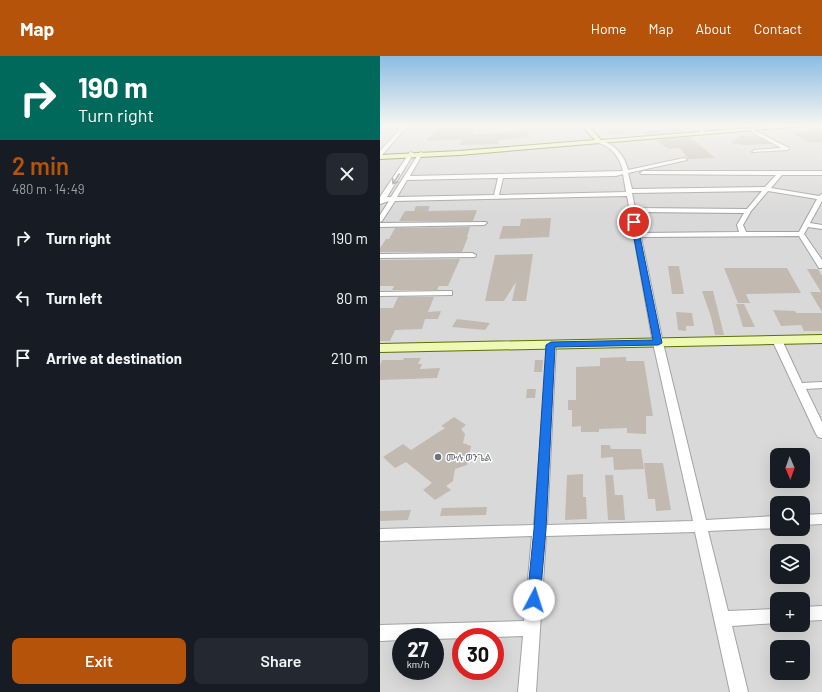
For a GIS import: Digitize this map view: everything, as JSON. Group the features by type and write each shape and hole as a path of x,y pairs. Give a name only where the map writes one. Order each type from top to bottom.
{"main road":[{"path":"380,155 412,155"},
{"path":"380,348 822,339"}],"street":[{"path":"381,201 412,155"},
{"path":"380,220 420,155"},
{"path":"620,155 629,192 636,235 658,343 702,526 739,692"},
{"path":"625,173 684,160"},
{"path":"743,234 740,225 747,211 768,190 781,172"},
{"path":"406,178 625,173 822,173"},
{"path":"496,197 501,176"},
{"path":"381,201 393,199 629,192 768,190 821,197 801,234"},
{"path":"632,210 747,211"},
{"path":"380,225 484,223"},
{"path":"807,225 822,227"},
{"path":"636,235 801,234"},
{"path":"801,234 822,266"},
{"path":"380,256 472,255"},
{"path":"380,294 449,293"},
{"path":"777,340 822,434"},
{"path":"528,692 531,628 540,529 551,345"},
{"path":"799,386 822,385"},
{"path":"810,520 822,519"},
{"path":"380,535 540,529 702,526 770,522"},
{"path":"810,614 822,613"},
{"path":"723,619 770,616"},
{"path":"380,633 531,628"}],"shaded area":[{"path":"380,155 822,155 822,692 380,692"}],"building":[{"path":"685,155 711,155 715,158 688,159"},
{"path":"416,206 430,206 428,211 477,210 473,221 399,221 405,211 414,211"},
{"path":"551,218 549,237 499,239 503,226 520,226 521,219"},
{"path":"470,227 462,252 380,252 380,248 386,239 389,239 395,228"},
{"path":"533,254 526,301 512,301 516,282 504,301 485,301 495,255"},
{"path":"460,259 448,286 439,286 437,290 392,290 394,286 380,286 380,260"},
{"path":"668,266 679,266 684,294 672,294"},
{"path":"724,268 787,268 801,293 746,294 750,303 738,303"},
{"path":"807,269 818,269 822,276 822,312 810,292 821,292"},
{"path":"702,291 713,291 724,335 715,335 711,317"},
{"path":"398,297 434,297 428,312 441,311 438,319 425,319 422,329 395,330 390,341 380,341 380,308 393,308"},
{"path":"736,304 744,304 755,327 743,327"},
{"path":"773,310 795,311 796,313 822,313 822,331 804,331 801,325 781,326"},
{"path":"676,312 692,313 694,326 686,326 686,331 678,330"},
{"path":"457,319 490,323 485,330 452,327"},
{"path":"626,357 626,361 644,361 653,416 646,416 646,434 627,433 627,428 599,429 599,432 581,432 581,426 572,427 572,410 568,410 568,400 576,400 576,367 600,366 600,358"},
{"path":"404,358 421,358 418,364 422,364 420,369 440,368 437,378 380,380 380,366 382,360 403,360"},
{"path":"535,360 543,360 542,372 534,372"},
{"path":"527,389 536,389 535,398 526,398"},
{"path":"454,417 466,425 461,429 465,434 463,443 471,446 467,465 455,469 453,481 446,486 451,490 435,500 423,490 432,483 406,462 395,468 383,457 403,444 411,450 445,428 441,426"},
{"path":"601,445 610,445 611,449 641,449 644,469 614,470 613,457 601,458"},
{"path":"644,463 663,463 671,510 656,511 655,499 648,499"},
{"path":"583,474 583,497 586,497 587,519 565,520 567,475"},
{"path":"605,475 613,475 615,495 623,495 625,520 608,520"},
{"path":"487,507 486,515 440,516 442,508"},
{"path":"411,510 408,520 380,521 380,511"}],"place":[{"name":"ሙሉ ወንጌል","path":"438,457"}],"route":[{"path":"534,600 540,529 551,345 658,343 634,222"}]}
